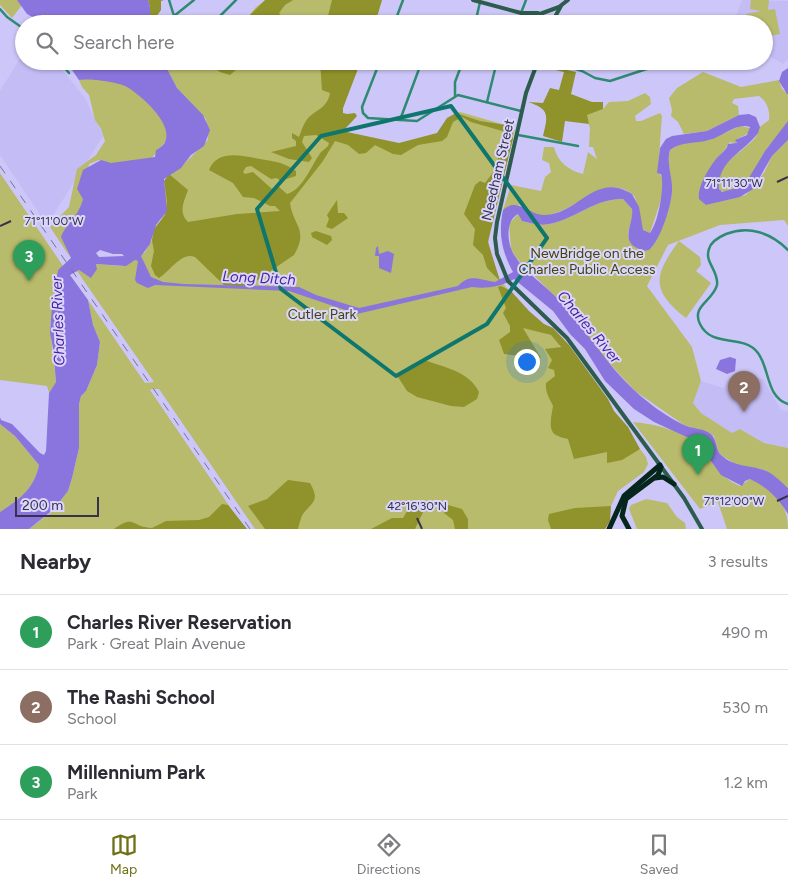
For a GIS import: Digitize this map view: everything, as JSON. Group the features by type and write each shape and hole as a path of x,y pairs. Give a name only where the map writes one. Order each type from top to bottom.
{"highway":[{"path":"629,529 622,516 624,501 631,493 659,474 661,466"},
{"path":"609,529 624,496 661,466"},
{"path":"654,478 663,477 674,484"}],"main road":[{"path":"473,0 524,15"},
{"path":"536,15 562,5 568,0"},
{"path":"557,15 562,5"},
{"path":"520,13 543,12"},
{"name":"Needham Street","path":"535,70 529,84 496,230 497,256 504,274 511,285 562,333 674,484 702,529"}],"street":[{"path":"169,0 174,15"},
{"path":"175,15 194,0"},
{"path":"221,15 236,0"},
{"path":"397,15 403,0"},
{"path":"520,13 526,0"},
{"path":"477,15 480,2"},
{"path":"0,8 7,17 15,23"},
{"path":"377,70 363,105 363,113 369,119 419,121 455,95 523,111"},
{"path":"400,120 419,70"},
{"path":"455,95 455,82 460,70"},
{"path":"487,102 495,70"},
{"path":"577,70 598,79 610,80 642,70"},
{"path":"518,135 578,146"},
{"path":"788,250 774,238 754,231 736,231 717,239 710,246 708,254 716,275 717,284 713,293 700,308 698,315 702,329 713,338 743,342 755,349 762,359 771,386 781,401 788,404"}],"highlighted area":[{"path":"451,106 547,238 487,324 396,376 281,289 257,209 321,136"}],"shaded area":[{"path":"148,0 164,0 161,1 161,10 158,15 150,15"},
{"path":"265,0 293,0 285,5 279,13 281,15 250,15"},
{"path":"332,0 382,0 378,15 328,15"},
{"path":"742,0 788,1 788,59 783,64 773,58 773,15 736,15"},
{"path":"15,67 15,70 62,70 85,98 103,136 47,225 0,155 0,91"},
{"path":"218,70 236,70 230,75"},
{"path":"321,70 358,70 343,108 343,113 355,113 357,116 345,129 347,132 399,143 437,133 447,118 456,113 480,121 506,125 513,130 513,139 488,242 500,281 487,268 483,255 473,245 475,229 464,214 475,185 480,181 485,183 494,171 506,132 471,122 462,117 453,122 447,137 442,141 418,145 401,155 393,154 375,145 366,153 359,154 348,145 335,141 323,161 290,203 300,233 300,239 294,255 247,287 224,285 195,257 190,256 181,259 159,278 155,275 151,266 154,251 152,240 154,229 165,215 167,202 164,181 169,174 188,190 183,215 188,222 237,214 280,211 275,206 270,206 254,198 243,197 233,183 209,170 217,159 229,155 276,162 296,171 296,176 280,181 277,178 271,179 251,166 246,167 243,172 245,174 253,172 272,189 278,186 287,194 293,191 306,178 320,153 329,143 316,135 304,136 302,142 312,158 309,162 289,159 271,152 296,146 292,133 299,137 309,117 323,106 328,99 330,93 322,90"},
{"path":"555,70 576,72 571,94 592,102 603,102 603,109 587,115 589,124 565,121 562,142 543,136 546,114 540,107 528,102 543,103 550,88 559,90 564,72"},
{"path":"337,200 338,213 344,213 348,218 332,229 326,227 329,219 327,215"},
{"path":"316,231 331,236 332,240 327,245 312,237 311,233"},
{"path":"501,286 511,291 529,311 544,324 553,328 569,345 608,399 614,411 628,427 640,449 622,460 607,463 607,452 574,459 568,439 553,433 551,422 553,406 546,390 546,383 555,376 554,370 548,368 552,360 545,349 561,347 551,335 523,328 541,358 504,354 499,340 510,332 510,326 503,313 506,308 498,287"},
{"path":"424,360 455,371 469,379 479,392 477,399 464,407 451,406 417,397 407,391 398,377 411,365"},
{"path":"749,375 763,379 781,410 788,411 788,448 764,443 741,429 732,433 701,413 693,403 701,381 724,388 729,378"},
{"path":"288,480 310,483 315,494 314,500 303,514 298,529 265,529 248,506 267,499"},
{"path":"222,504 228,505 247,529 114,529 126,522 152,528 166,521 199,520 209,517"},
{"path":"416,505 424,510 415,529 371,529 392,518 403,518 409,508"},
{"path":"448,505 462,509 468,519 468,529 455,529 453,520 444,513"},
{"path":"611,506 610,521 605,529 551,529 548,520 549,514 575,508"}],"green space":[{"path":"0,0 19,0 22,5 12,18 0,5"},
{"path":"266,0 382,0 376,15 249,15 256,7"},
{"path":"751,0 769,0 768,10 775,9 780,34 773,35 773,15 746,15 761,11 750,9"},
{"path":"75,70 90,70 119,80 160,109 168,138 152,158 112,164 99,160 89,164 81,206 62,236 70,257 50,227 69,207 77,169 96,155 105,141 101,129 95,120 89,95 82,87"},
{"name":"Cutler Park","path":"168,70 357,70 333,136 397,146 435,137 456,113 460,112 502,124 515,130 488,234 489,249 500,280 546,334 551,335 560,345 559,348 637,450 640,449 646,457 648,464 644,472 618,491 611,506 589,529 255,529 159,389 152,389 150,390 245,529 29,529 53,511 68,491 72,478 79,448 79,404 81,396 86,391 97,365 100,342 93,325 88,300 145,383 154,382 77,271 79,270 92,277 97,268 96,264 121,266 133,261 145,252 152,240 154,229 162,219 167,176 184,164 208,140 206,119 177,88"},
{"path":"703,72 741,87 779,80 782,89 788,94 788,122 768,147 749,178 737,190 729,192 720,191 718,182 720,174 729,161 755,138 760,127 769,120 769,113 766,104 759,96 734,99 732,103 738,106 739,115 707,131 684,134 678,122 671,116 672,110 669,98 677,88"},
{"path":"645,93 650,97 651,104 635,116 636,121 641,121 660,113 662,116 658,170 664,182 663,194 650,233 643,230 635,197 624,189 612,188 599,191 562,211 549,215 536,215 520,205 503,210 511,185 541,191 545,177 551,172 549,163 542,160 544,147 554,147 564,165 583,174 588,152 597,159 593,147 589,147 590,128 586,115 603,109 609,102 628,101"},
{"name":"NewBridge on the Charles Public Access","path":"740,126 750,128 749,133 737,139 736,144 730,142 703,180 706,205 746,195 764,173 772,156 788,140 788,226 784,220 720,225 668,245 647,286 692,347 701,381 693,403 701,413 732,433 740,429 764,443 788,448 788,488 765,470 737,465 724,457 719,453 714,436 708,432 684,425 635,391 601,354 560,301 517,259 511,249 509,224 518,214 522,221 546,225 568,218 594,205 623,199 632,209 628,231 630,240 640,250 651,248 662,228 672,195 669,164 670,150 680,144 710,140"},
{"path":"0,173 63,266 58,270 50,327 56,382 49,393 47,386 0,380"},
{"path":"679,241 700,257 701,265 696,271 711,283 686,318 666,299 661,290 660,282 664,263"},
{"path":"633,422 670,429 687,437 701,448 722,474 740,486 750,479 766,487 773,492 782,504 788,529 727,529 718,502 700,509"},
{"path":"0,424 15,436 39,465 30,487 14,503 0,512"},
{"path":"646,499 667,503 677,517 685,523 686,529 637,529 629,509 631,505"}],"water":[{"path":"17,0 148,0 150,7 150,15 27,14"},
{"path":"788,68 787,94 779,81 782,72"},
{"name":"Charles River","path":"72,70 168,70 177,88 203,115 210,130 204,146 191,155 181,168 164,179 167,211 156,225 150,244 141,256 151,277 163,282 183,284 299,287 316,295 359,308 458,286 471,278 495,282 513,272 506,257 501,235 503,210 508,206 519,206 534,213 545,215 557,213 568,208 597,190 608,187 619,188 632,194 639,207 643,230 650,233 656,221 660,205 662,180 661,174 657,173 660,148 666,139 672,136 707,131 739,115 749,114 756,117 760,127 758,133 732,158 722,171 719,189 722,192 744,186 765,151 788,121 788,140 772,156 753,189 740,197 706,205 699,199 699,194 704,178 716,159 728,144 737,143 735,140 747,135 750,127 740,126 714,138 679,145 670,150 671,198 661,232 649,250 643,251 639,249 632,245 629,240 632,209 623,199 594,205 568,218 546,225 522,221 518,214 511,221 509,241 512,251 521,265 559,300 614,369 634,390 645,400 678,422 712,435 719,453 726,459 736,464 771,473 788,488 788,514 767,489 750,479 745,481 742,486 721,475 701,447 691,439 654,422 634,409 605,381 585,349 570,334 553,311 514,279 499,286 472,287 357,314 289,291 155,285 148,288 137,283 135,280 138,261 135,260 126,266 96,264 97,269 91,278 79,270 70,275 88,300 93,325 100,342 97,365 86,391 81,396 79,404 79,448 72,478 68,491 54,509 29,529 0,529 0,512 14,503 30,487 39,465 15,436 0,424 0,417 1,420 12,424 40,453 44,455 46,451 49,393 56,382 50,333 52,306 58,270 71,258 61,237 78,211 83,199 77,189 83,170 101,160 111,163 155,157 156,150 164,143 166,135 164,125 158,115 132,90 109,82 79,80","holes":["100,250 113,254 122,254 124,256 99,257 96,253"]},
{"path":"378,246 379,254 388,251 394,254 391,273 379,268 379,256 375,256"},
{"path":"730,357 736,359 735,371 727,374 716,369 720,360"}],"railway":[{"path":"0,166 250,529"}],"place":[{"name":"Millennium Park","path":"29,281"},
{"name":"The Rashi School","path":"744,412"},
{"name":"Charles River Reservation","path":"698,475"}],"water label":[{"name":"Long Ditch","path":"259,278"}]}
